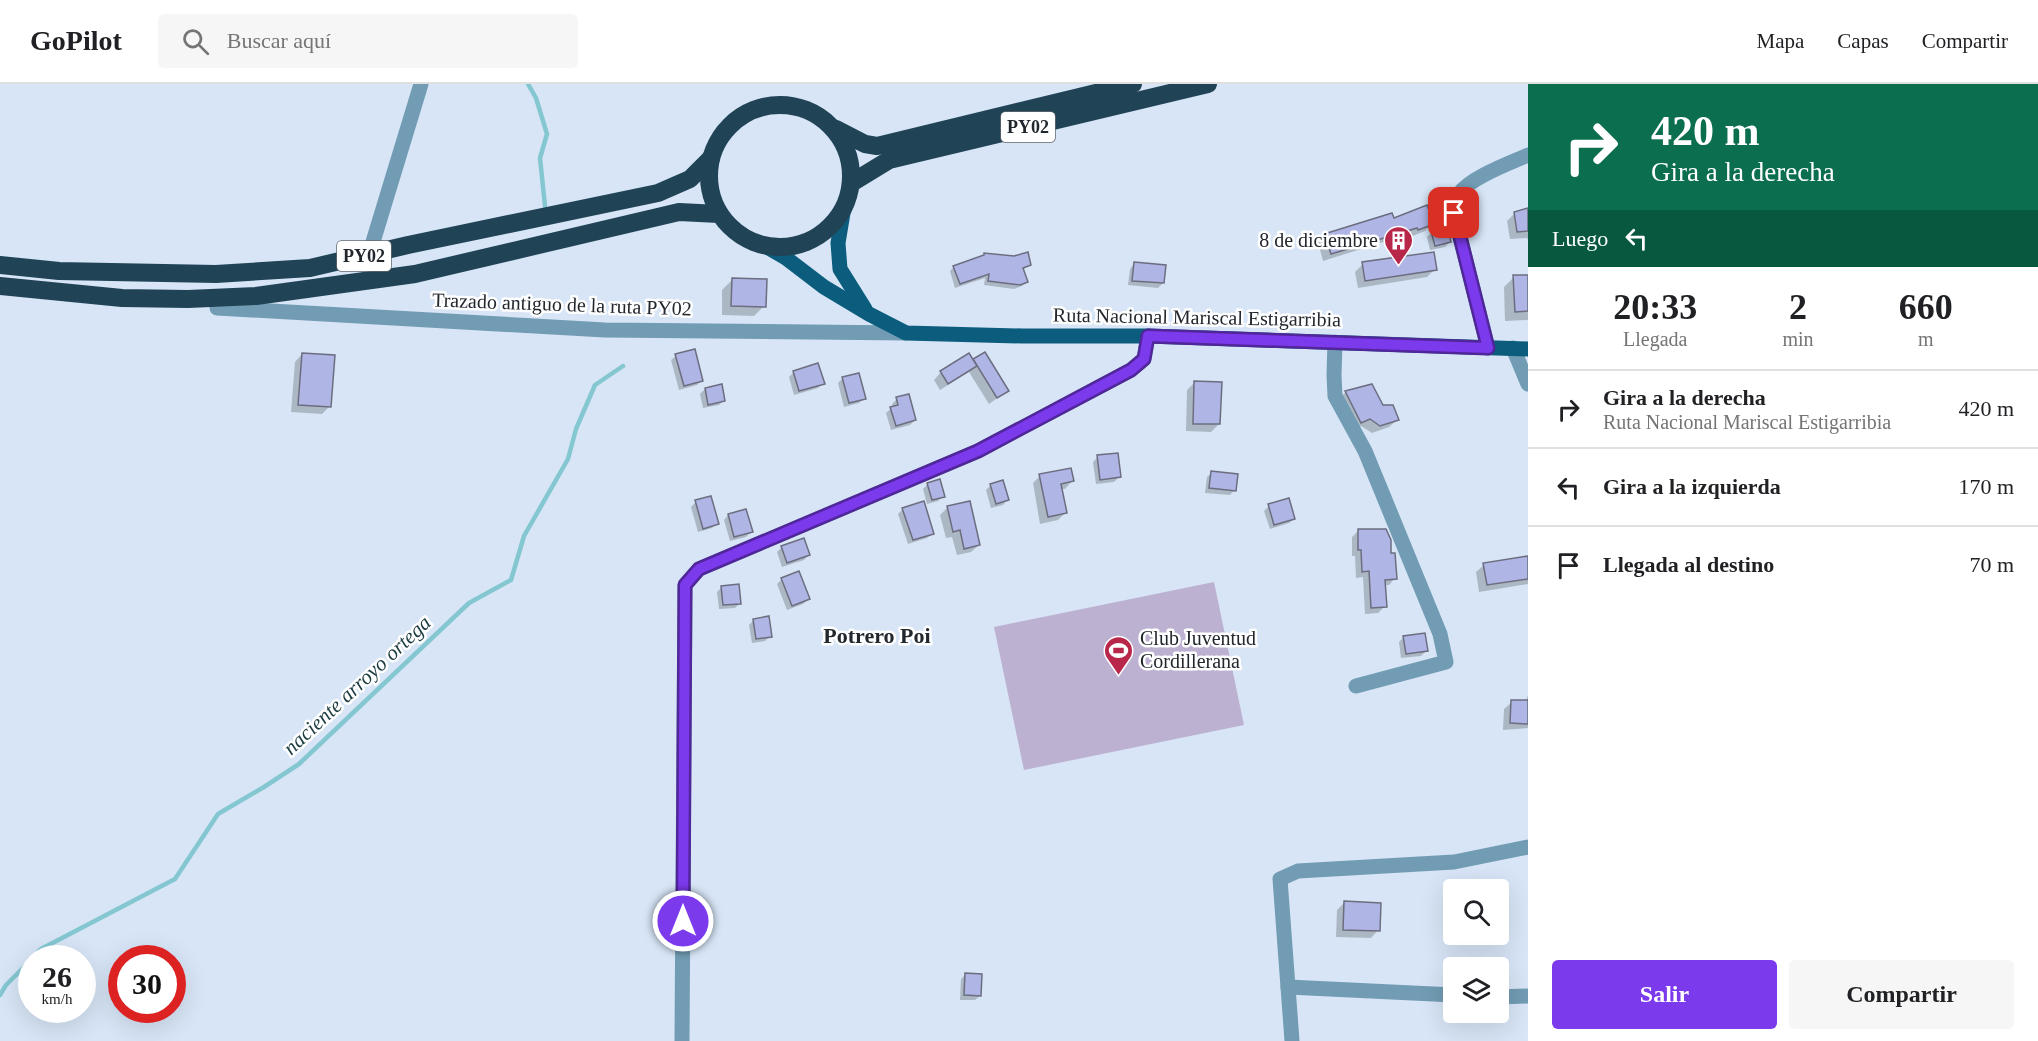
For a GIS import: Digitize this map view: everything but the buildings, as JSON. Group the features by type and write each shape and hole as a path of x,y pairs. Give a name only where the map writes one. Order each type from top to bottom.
{"highway":[{"name":"PY02","path":"836,129 849,156 853,182 843,213 823,235 796,246 767,247 748,241 732,229 719,214 711,196 708,177 711,158 721,136 737,119 758,108 782,105 806,109 836,129 865,144 877,146 1133,84"},
{"name":"PY02","path":"853,182 889,160 1208,84"},
{"name":"PY02","path":"0,265 59,271 216,274 310,268 658,193 690,179 711,158"},
{"name":"PY02","path":"0,286 122,298 188,299 256,296 415,274 679,212 719,214"}],"main road":[{"path":"843,213 838,243 840,269 868,314"},
{"name":"Ruta Nacional Mariscal Estigarribia","path":"767,247 786,258 824,287 868,314 906,333 1148,336 1520,349"}],"street":[{"path":"369,255 422,84"},
{"path":"1488,348 1454,213 1458,195 1467,185 1528,155"},
{"name":"Trazado antiguo de la ruta PY02","path":"217,308 605,330 906,333"},
{"path":"682,1041 685,585 699,569 978,451 1131,370 1144,359 1148,336"},
{"path":"1335,342 1335,396 1365,451 1440,634 1446,662 1356,686"},
{"path":"1520,349 1528,384"},
{"path":"1292,1041 1280,879 1298,871 1454,862 1528,847"},
{"path":"1288,987 1443,994"},
{"path":"1509,997 1528,996"}],"shaded area":[{"name":"Club Juventud Cordillerana","path":"1214,582 1244,725 1024,770 994,627"}],"waterway":[{"name":"naciente arroyo ortega","path":"528,84 536,98 547,134 540,158 545,206"},
{"name":"naciente arroyo ortega","path":"49,945 175,879 218,814 299,764 469,603 511,580 524,536 568,459 576,429 595,385 623,366"},
{"name":"naciente arroyo ortega","path":"0,995 18,973"}],"place":[{"name":"8 de diciembre","path":"1399,266"},
{"name":"Club Juventud Cordillerana","path":"1119,676"}],"district":[{"name":"Potrero Poi","path":"877,635"}],"route":[{"path":"683,921 685,585 699,569 978,451 1131,370 1144,359 1148,336 1488,348 1454,213"}]}
